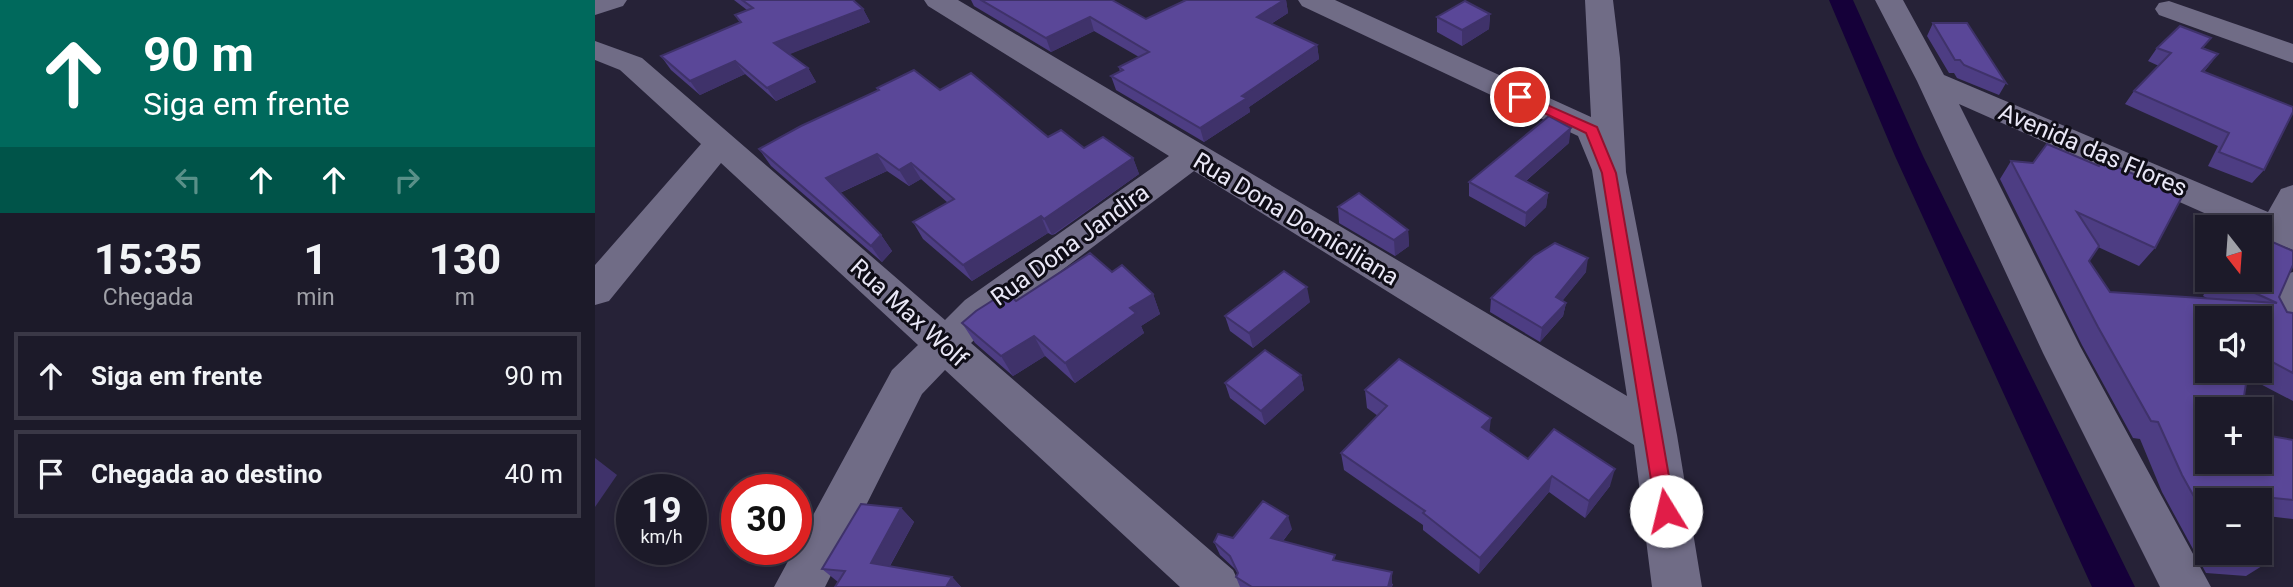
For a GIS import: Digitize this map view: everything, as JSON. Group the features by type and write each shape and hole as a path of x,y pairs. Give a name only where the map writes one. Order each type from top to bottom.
{"street":[{"path":"595,7 613,0"},
{"name":"Rua Dona Domiciliana","path":"939,0 1655,435"},
{"path":"1312,0 1592,130 1609,173"},
{"path":"1599,0 1605,58 1609,173 1655,435 1677,587"},
{"path":"1889,0 1932,80 2063,353 2186,587"},
{"path":"2169,9 2293,54"},
{"name":"Rua Max Wolf","path":"595,50 631,65 1216,587"},
{"name":"Avenida das Flores","path":"1932,80 2285,234"},
{"path":"595,291 720,143"},
{"name":"Rua Dona Jandira","path":"799,587 907,382 979,311 1192,156"},
{"path":"2285,234 2293,197"}],"building":[{"path":"742,0 853,0 863,9 774,43 808,68 767,88 735,61 690,81 661,56 741,22 735,15 753,8"},
{"path":"981,0 1112,0 1146,19 1186,0 1284,0 1257,17 1317,45 1242,96 1247,98 1200,128 1111,76 1123,70 1119,67 1149,52 1090,17 1046,38"},
{"path":"1465,1 1490,14 1462,30 1437,17"},
{"path":"1933,23 1967,23 2006,83 1955,60"},
{"path":"2180,26 2211,38 2202,48 2218,54 2202,71 2293,107 2264,170 2219,152 2229,133 2134,91 2171,53 2157,48"},
{"path":"914,70 940,90 971,73 1048,137 1061,130 1084,148 1103,137 1133,158 1044,219 1041,216 963,265 913,222 954,199 911,163 899,170 877,154 826,178 881,235 871,246 759,149"},
{"path":"1549,116 1571,128 1516,176 1548,193 1526,213 1469,182"},
{"path":"2047,144 2099,166 2103,161 2183,195 2155,248 2077,212 2099,246 2089,261 2110,292 2277,303 2253,292 2272,292 2272,242 2293,251 2293,265 2279,297 2287,312 2293,313 2293,373 2272,362 2272,306 2195,306 2195,383 2246,383 2244,397 2195,397 2195,474 2272,474 2272,436 2293,440 2293,500 2272,498 2272,488 2195,488 2195,498 2158,422 2151,421 2098,327 2011,161 2033,163"},
{"path":"1359,193 1408,230 1394,240 1338,207"},
{"path":"1555,243 1588,258 1556,297 1566,303 1542,328 1491,298 1534,256"},
{"path":"1090,253 1112,272 1122,265 1153,294 1130,308 1136,313 1065,363 1034,336 1001,356 962,323 1006,292 1016,301"},
{"path":"1284,271 1307,287 1249,333 1225,316"},
{"path":"1265,350 1301,375 1261,411 1225,383"},
{"path":"1399,359 1491,418 1482,427 1528,459 1554,429 1615,469 1589,501 1552,476 1480,558 1423,513 1425,511 1341,453 1387,406 1365,390"},
{"path":"1263,501 1288,516 1271,538 1335,555 1333,560 1392,572 1388,587 1252,587 1236,577 1238,573 1230,556 1214,542 1218,534 1233,538"},
{"path":"861,504 901,508 871,563 952,577 946,587 835,587 845,571 822,569"}],"waterway":[{"path":"1841,0 1909,156 2114,587"}],"route":[{"path":"1520,97 1592,130 1609,173 1666,511"}]}
